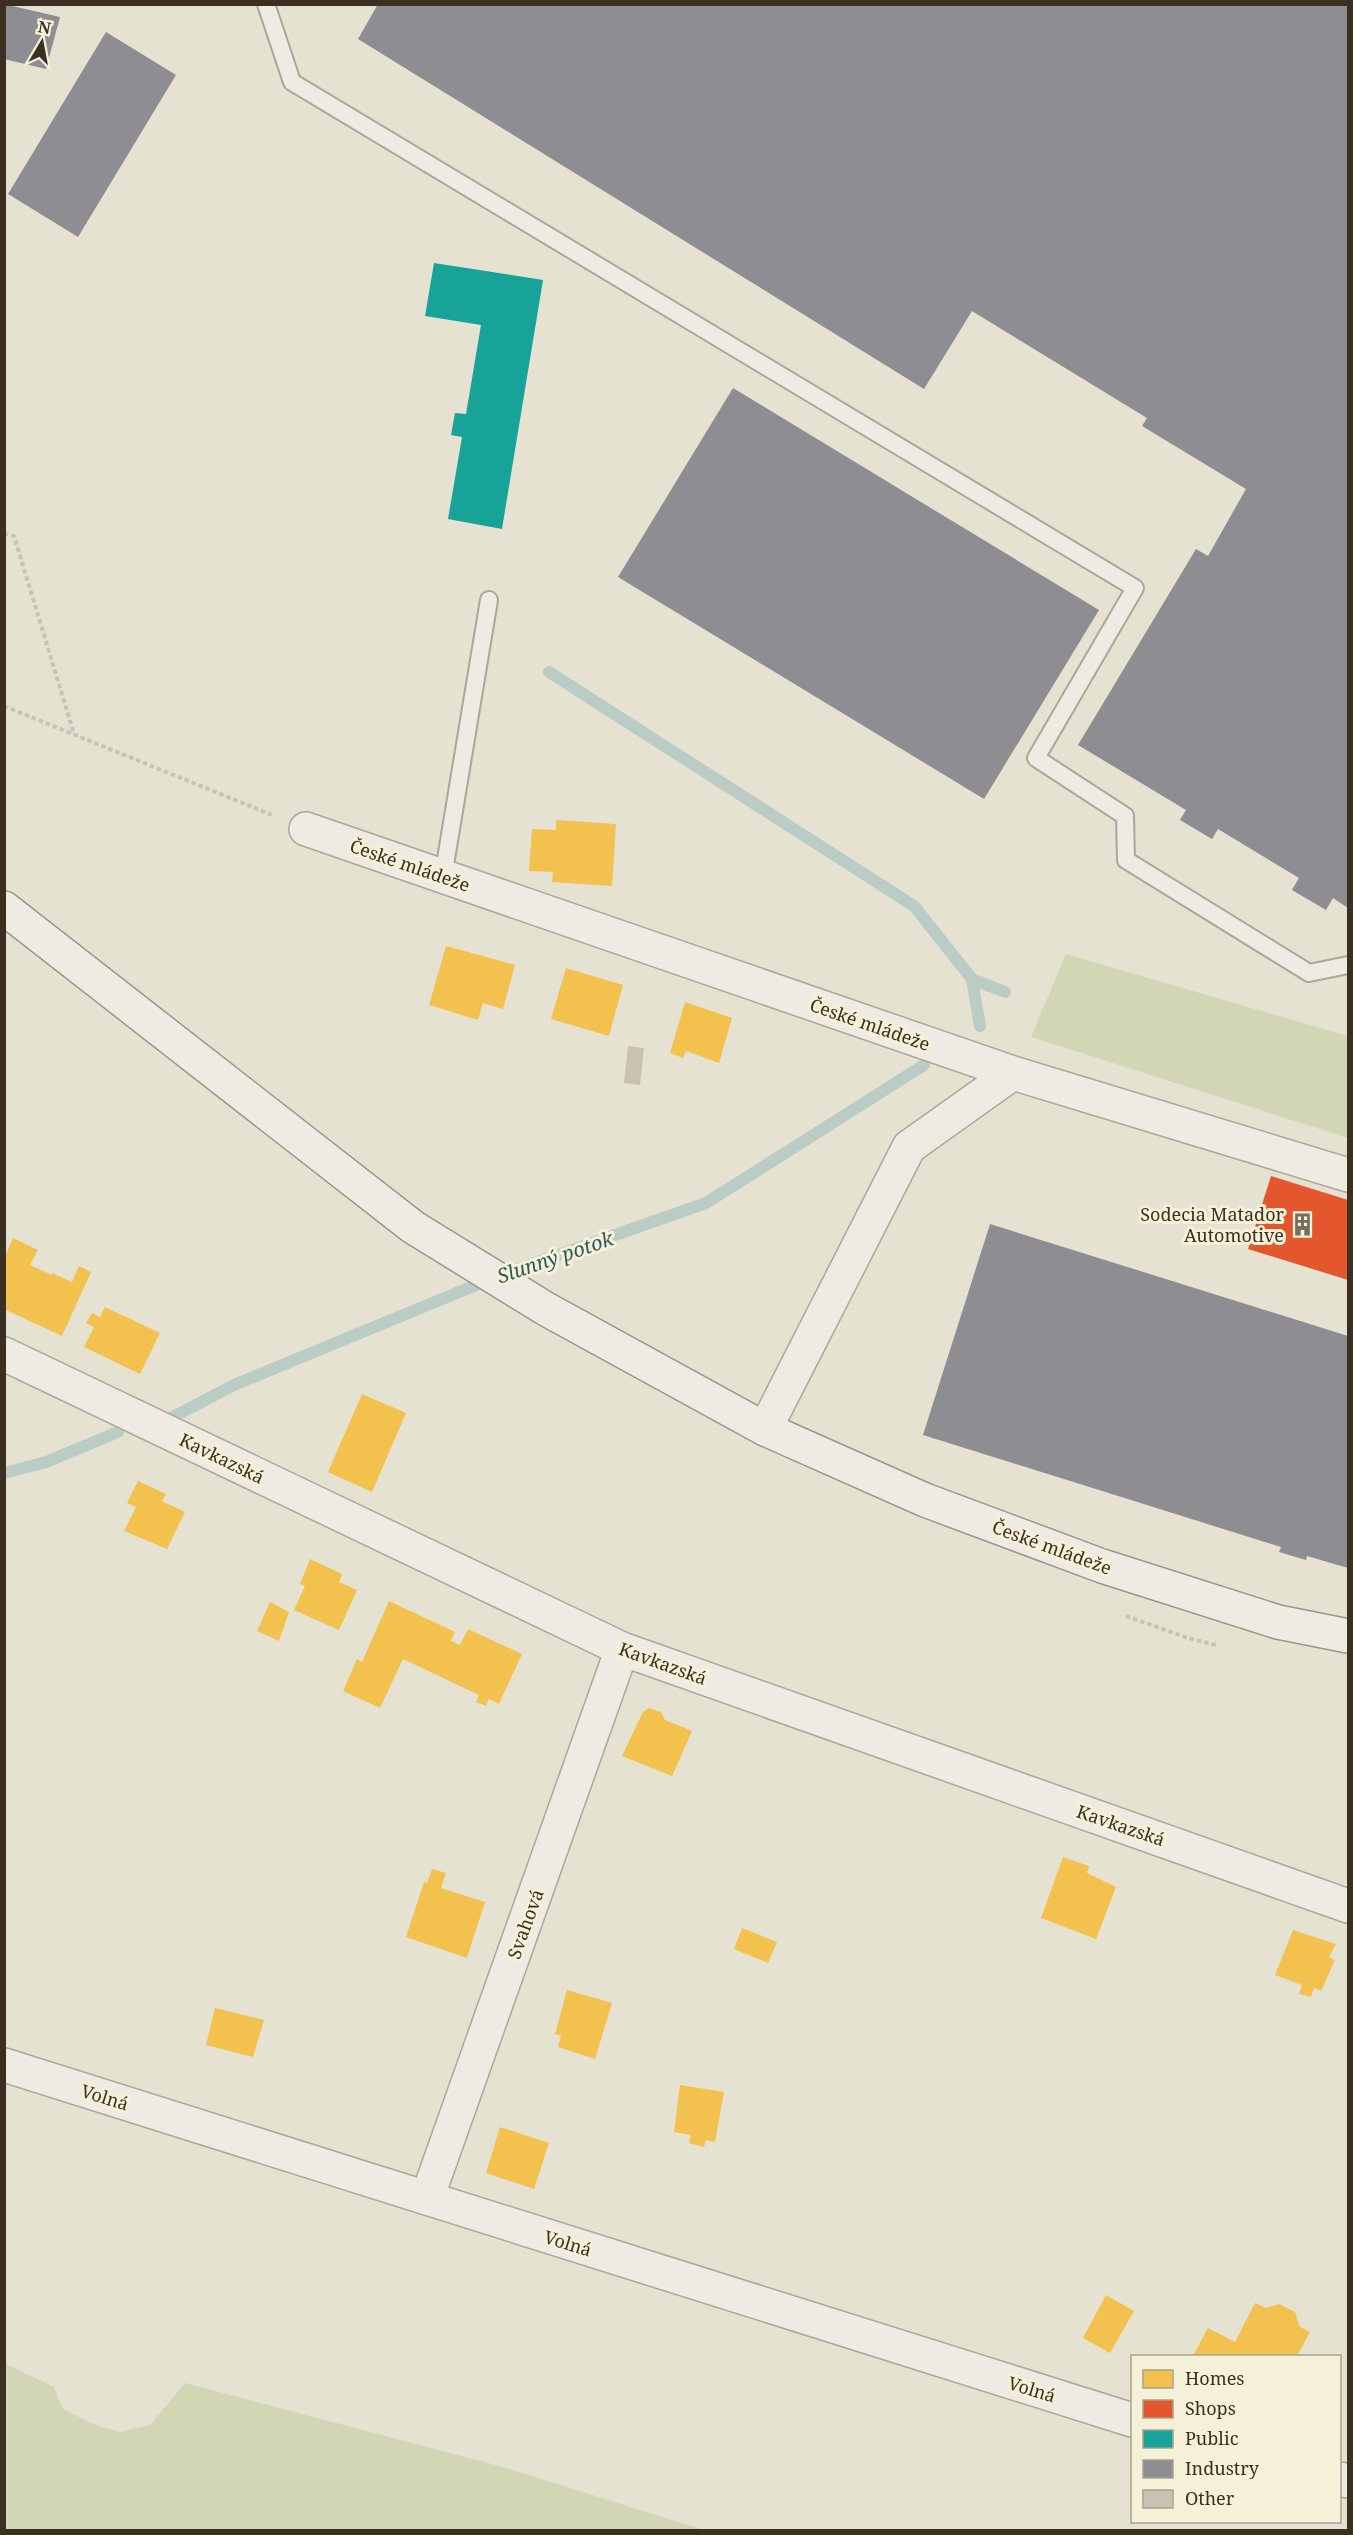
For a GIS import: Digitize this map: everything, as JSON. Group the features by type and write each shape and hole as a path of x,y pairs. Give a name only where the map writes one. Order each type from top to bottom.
{"street":[{"name":"České mládeže","path":"306,829 1013,1073 1348,1175"},
{"name":"České mládeže","path":"4,908 413,1227 546,1309 765,1428 925,1500 1102,1566 1278,1622 1348,1636"},
{"path":"765,1428 909,1148 1013,1073"},
{"name":"Kavkazská","path":"4,1354 622,1649 1348,1906"},
{"name":"Svahová","path":"427,2198 622,1649"},
{"name":"Volná","path":"4,2065 1131,2420"}],"lane":[{"path":"266,4 292,82 1134,588 1036,758 1125,816 1126,860 1310,973 1348,965"},
{"path":"443,877 489,600"}],"path":[{"path":"4,532 15,536 75,734"},
{"path":"4,706 306,829"}],"green space":[{"path":"1066,954 1348,1036 1348,1138 1031,1037"},
{"path":"4,2363 54,2387 63,2409 93,2424 120,2432 150,2425 185,2383 503,2467 704,2530 5,2530"}],"building: Homes":[{"path":"556,820 616,824 612,886 552,882 553,872 529,871 532,829 556,830"},
{"path":"446,946 515,965 503,1009 483,1003 478,1020 429,1005"},
{"path":"566,968 623,985 609,1036 551,1019"},
{"path":"685,1002 732,1018 719,1063 686,1051 683,1058 670,1053"},
{"path":"13,1238 38,1250 30,1265 52,1275 52,1273 72,1282 79,1266 91,1272 62,1336 4,1309 4,1254"},
{"path":"105,1307 160,1333 140,1374 84,1347 94,1327 86,1323 92,1313 100,1317"},
{"path":"362,1394 406,1413 372,1492 328,1472"},
{"path":"138,1481 166,1494 162,1501 185,1512 167,1549 124,1531 136,1507 127,1503"},
{"path":"310,1559 342,1574 339,1582 357,1590 339,1630 294,1610 305,1586 300,1584"},
{"path":"389,1601 455,1632 451,1641 460,1645 468,1629 522,1654 499,1704 489,1699 486,1706 476,1702 479,1695 403,1659 380,1708 343,1691 357,1659 362,1662"},
{"path":"270,1602 289,1612 279,1641 257,1631"},
{"path":"649,1708 661,1712 665,1720 692,1731 672,1776 622,1756 643,1712"},
{"path":"1063,1857 1089,1866 1087,1873 1116,1887 1096,1939 1041,1918"},
{"path":"432,1869 446,1873 441,1888 485,1902 467,1958 406,1937 424,1882 427,1883"},
{"path":"742,1928 777,1942 768,1963 734,1949"},
{"path":"1293,1930 1336,1944 1329,1957 1335,1960 1321,1991 1314,1988 1311,1997 1299,1994 1302,1985 1275,1975"},
{"path":"567,1990 612,2003 595,2059 558,2047 561,2036 555,2034"},
{"path":"215,2008 264,2020 253,2057 206,2045"},
{"path":"680,2085 724,2092 715,2142 706,2140 704,2147 689,2143 691,2135 674,2132"},
{"path":"500,2127 549,2143 534,2189 486,2173"},
{"path":"1106,2295 1134,2311 1110,2353 1083,2338"},
{"path":"1255,2303 1266,2308 1279,2304 1295,2312 1300,2327 1310,2332 1298,2355 1194,2355 1208,2328 1235,2342"}],"building: Shops":[{"name":"Sodecia Matador Automotive","path":"1271,1176 1348,1200 1348,1280 1248,1249"}],"building: Public":[{"path":"434,263 543,280 502,529 448,519 462,437 451,435 455,413 466,414 481,325 425,316"}],"building: Industry":[{"path":"4,4 60,17 46,69 4,59"},
{"path":"378,4 1348,4 1348,908 1333,898 1326,910 1292,890 1299,878 1218,829 1212,839 1180,820 1186,810 1078,745 1196,549 1208,556 1246,489 1142,426 1147,418 972,311 924,389 358,39"},
{"path":"106,32 176,75 78,237 8,194"},
{"path":"733,388 1099,610 984,799 618,577"},
{"path":"990,1224 1348,1336 1348,1568 1307,1556 1306,1560 1279,1552 1281,1547 923,1435"}],"building: Other":[{"path":"628,1046 644,1048 640,1085 624,1083"}],"waterway":[{"path":"549,672 914,906 972,979"},
{"name":"Slunný potok","path":"980,1026 972,979 1005,992"},
{"name":"Slunný potok","path":"169,1419 234,1385 493,1278 706,1203 924,1065"},
{"name":"Slunný potok","path":"4,1473 46,1462 118,1432"}],"place":[{"name":"Sodecia Matador Automotive","path":"1302,1224"}]}
